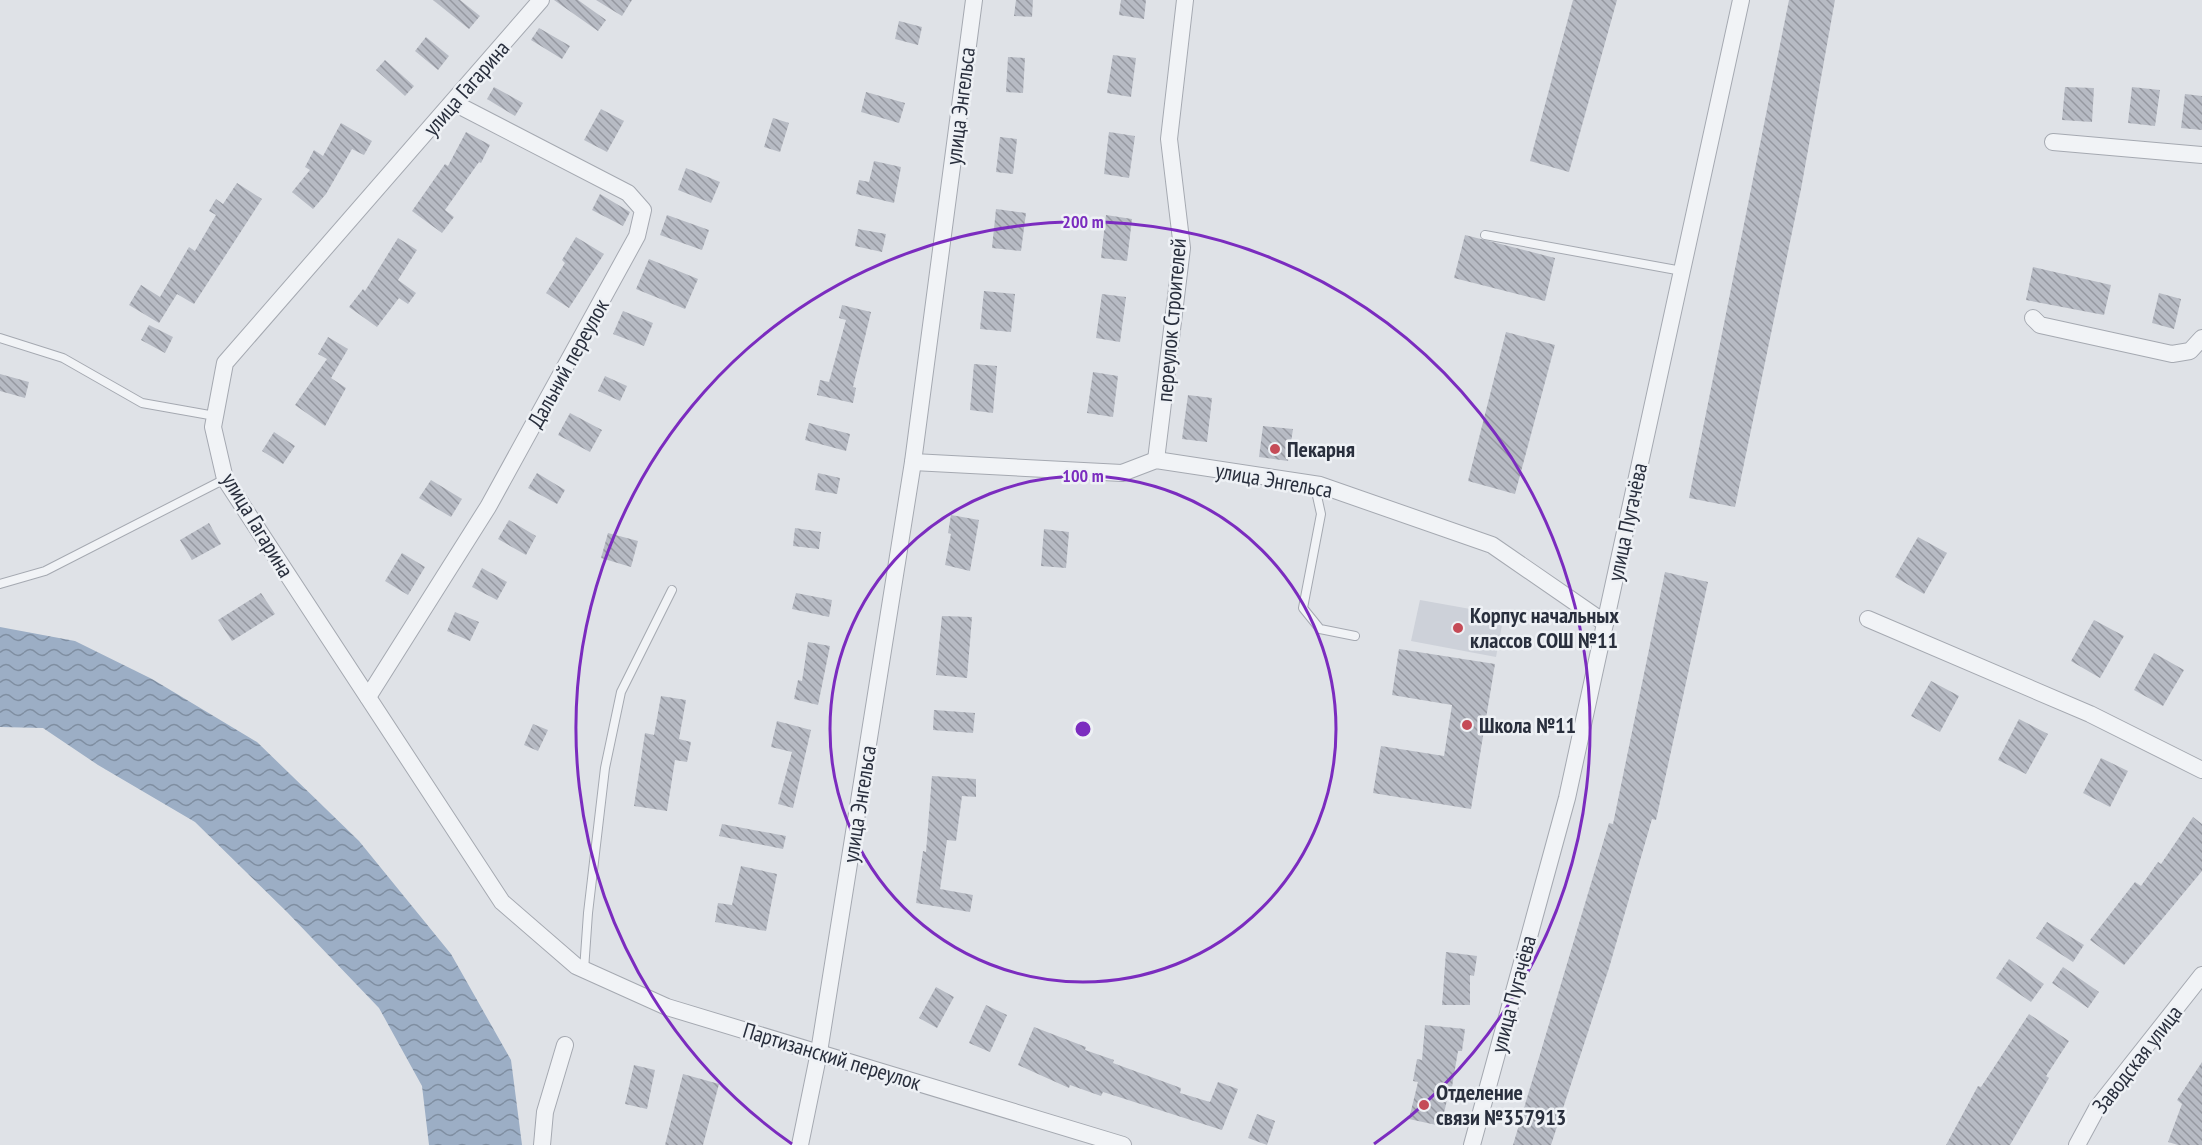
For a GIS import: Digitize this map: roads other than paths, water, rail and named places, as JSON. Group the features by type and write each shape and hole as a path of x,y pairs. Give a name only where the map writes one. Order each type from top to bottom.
{"street":[{"name":"улица Гагарина","path":"541,0 454,103 225,363 213,427 225,479 502,902 580,968"},
{"name":"улица Энгельса","path":"800,1145 819,1052 913,462 974,0"},
{"name":"переулок Строителей","path":"1156,460 1182,248 1169,139 1185,0"},
{"name":"улица Пугачёва","path":"1472,1145 1567,798 1605,624 1626,508 1682,272 1741,0"},
{"name":"Дальний переулок","path":"368,697 488,507 638,236 643,210 628,193 454,103"},
{"path":"2053,142 2202,155"},
{"path":"2033,318 2040,325 2172,354 2190,351 2202,338"},
{"name":"улица Энгельса","path":"1156,460 1320,485 1492,545 1605,624"},
{"path":"913,462 1122,474 1156,460"},
{"path":"1868,619 2090,714 2202,770"},
{"name":"Партизанский переулок","path":"580,968 667,1007 819,1052 1090,1140 1123,1145"},
{"name":"Заводская улица","path":"2077,1145 2097,1107 2202,975"},
{"path":"542,1145 545,1112 565,1045"}],"lane":[{"path":"1485,235 1682,272"},
{"path":"0,338 63,358 142,403 215,416"},
{"path":"0,584 45,571 225,479"},
{"path":"1320,485 1317,496 1321,514 1303,608 1320,628 1355,636"},
{"path":"580,968 605,768 621,692 672,590"}],"water":[{"path":"0,627 75,641 152,679 257,742 359,841 451,954 511,1060 522,1145 429,1145 422,1086 379,1008 287,912 195,822 98,765 43,728 0,727"}],"place":[{"name":"Пекарня","path":"1275,449"},
{"name":"Корпус начальных классов СОШ №11","path":"1458,628"},
{"name":"Школа №11","path":"1467,725"},
{"name":"Отделение связи №357913","path":"1424,1105"}]}
